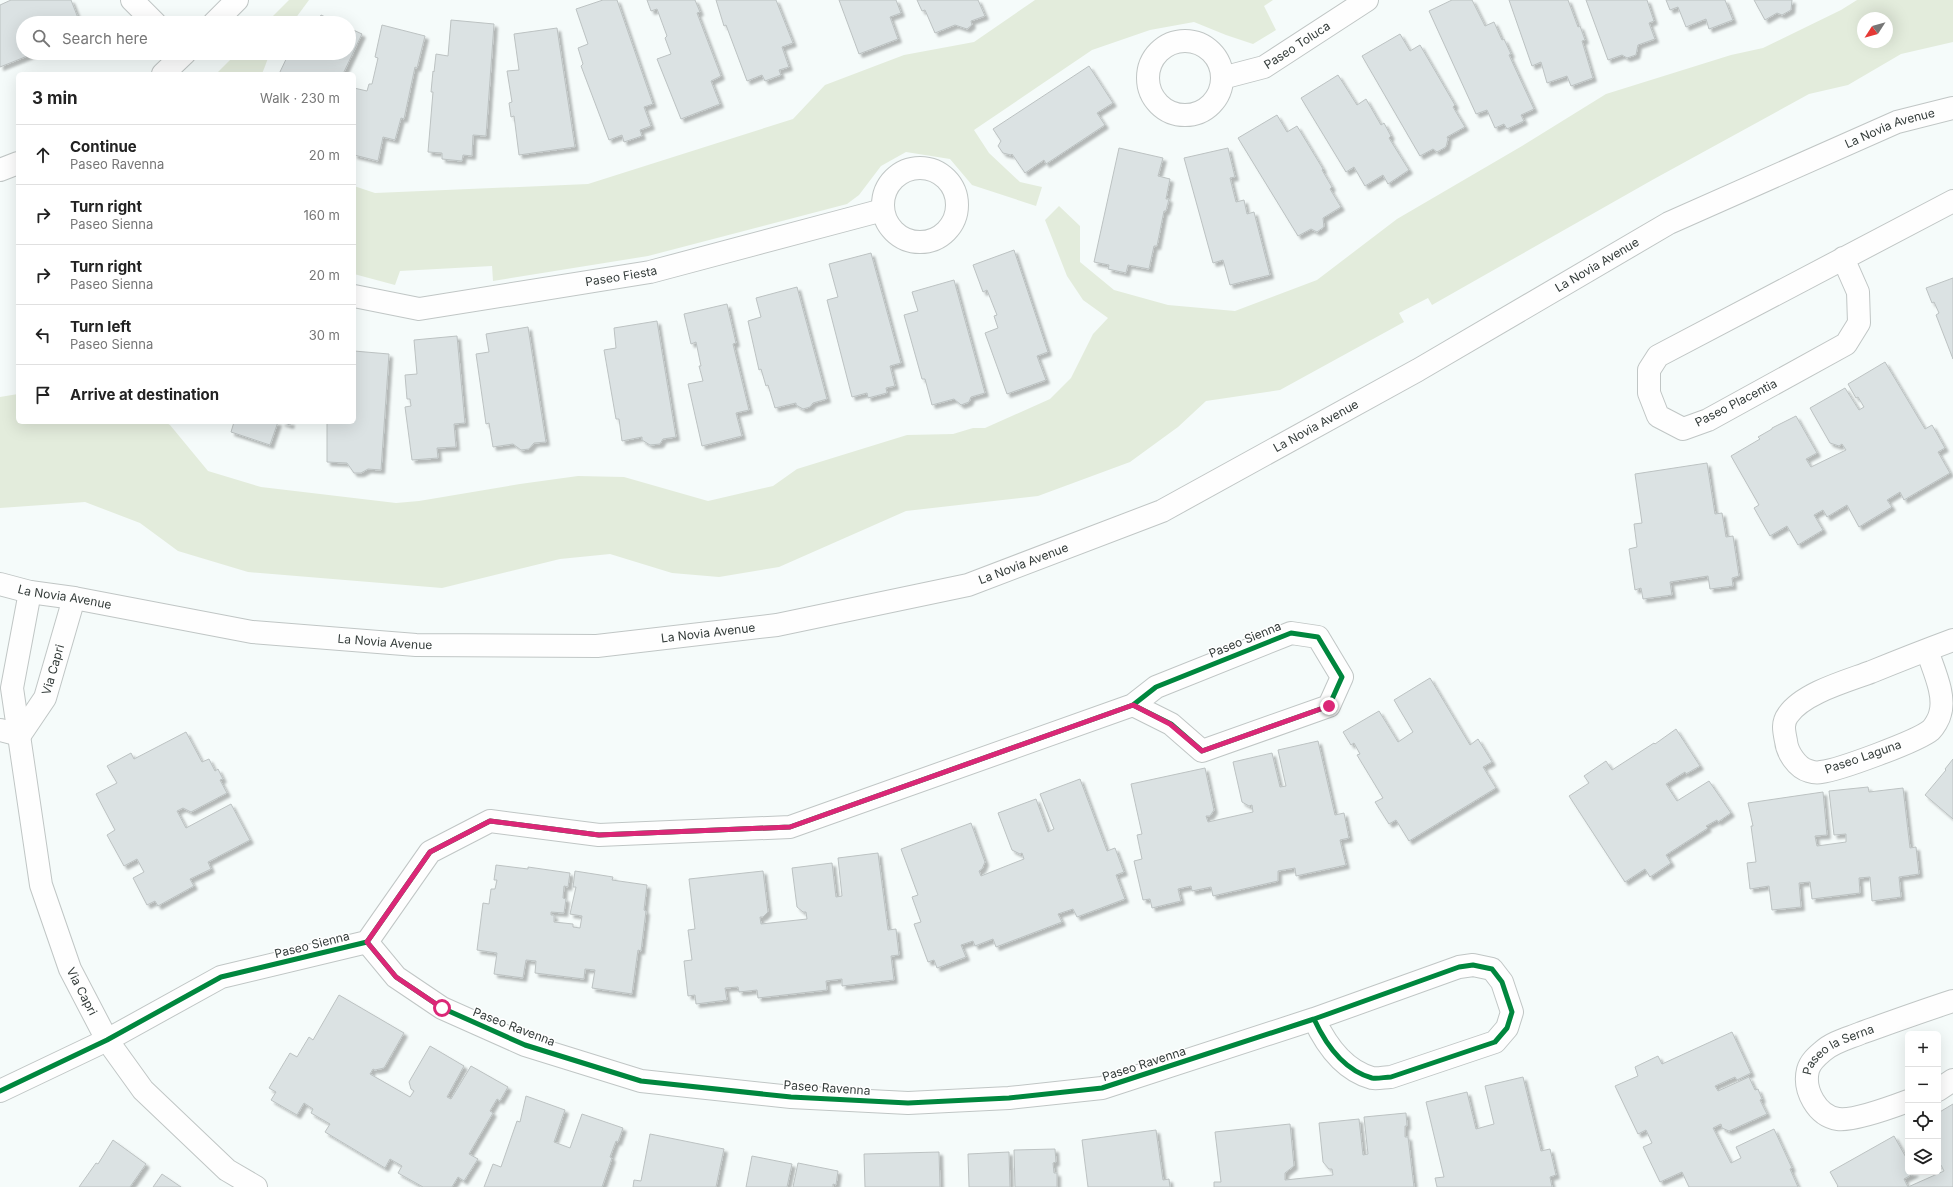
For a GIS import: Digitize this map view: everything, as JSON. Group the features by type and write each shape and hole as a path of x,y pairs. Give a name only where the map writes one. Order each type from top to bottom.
{"street":[{"path":"132,0 148,16"},
{"path":"221,16 237,0"},
{"name":"Paseo Toluca","path":"1222,78 1264,67 1367,0"},
{"path":"165,72 178,60"},
{"name":"La Novia Avenue","path":"0,584 30,592 74,598 252,632 416,645 597,646 777,625 968,584 1162,511 1418,370 1669,223 1896,122 1953,108"},
{"path":"0,170 16,164"},
{"name":"Paseo Placentia","path":"1843,258 1858,292 1859,324 1846,344 1708,420 1684,429 1658,416 1649,393 1649,370 1658,356 1843,258 1953,201"},
{"name":"Paseo Fiesta","path":"356,296 419,309 650,272 883,210"},
{"name":"Via Capri","path":"30,592 12,688 10,733 41,885 70,969 107,1040 143,1090 227,1170 256,1187"},
{"name":"Via Capri","path":"10,733 45,698 74,598"},
{"name":"Paseo Sienna","path":"0,1090 107,1040 221,977 367,942 430,852 490,821 599,835 790,827 1133,705 1156,687 1292,633 1318,637 1342,677 1329,706 1202,751 1170,724 1133,705"},
{"name":"Paseo Laguna","path":"1927,650 1938,682 1942,703 1940,715 1931,730 1917,738 1872,756 1820,772 1806,770 1794,760 1786,744 1783,727 1788,715 1801,702 1820,692 1927,650 1953,640"},
{"name":"Paseo Ravenna","path":"367,942 396,977 442,1008 525,1045 641,1081 791,1096 908,1104 1009,1098 1102,1088 1314,1019 1459,967 1473,965 1492,969 1502,982 1512,1012 1507,1028 1494,1042 1391,1077 1373,1078 1357,1072 1338,1058 1324,1042 1314,1019"},
{"name":"Paseo la Serna","path":"1905,1102 1847,1119 1829,1116 1821,1112 1810,1094 1807,1080 1808,1069 1813,1060 1824,1050 1842,1041 1953,1001"},
{"path":"1941,1088 1953,1080"}],"green space":[{"path":"289,0 309,0 297,16 273,16"},
{"path":"1035,0 1273,0 1264,6 1276,30 1253,44 1194,22 1150,30 1092,50 974,130 989,153 1020,182 1042,187 1036,206 972,185 950,159 906,152 881,166 859,195 847,204 648,256 493,281 492,266 400,271 395,285 356,275 356,187 375,193 588,184 793,119 825,85 904,55 974,42"},
{"path":"1857,0 1953,0 1953,42 1901,54 1848,85 1809,94 1654,179 1432,305 1428,298 1399,313 1404,322 1280,390 1206,401 1178,427 1130,462 1038,496 906,511 779,567 719,577 672,573 610,554 560,559 442,588 248,572 178,551 140,523 85,502 0,508 0,397 16,394 16,424 168,424 208,471 261,487 396,503 419,501 578,476 624,477 708,501 773,486 797,469 907,435 953,434 973,428 985,428 1050,399 1071,378 1093,334 1108,318 1083,300 1067,276 1045,220 1059,206 1080,226 1080,262 1114,290 1168,305 1235,311 1317,280 1397,219 1522,146 1606,94 1731,55 1763,48 1841,10"},
{"path":"230,60 267,60 263,72 218,72"}],"building":[{"path":"11,0 71,0 77,16 16,16 16,60 18,60 0,67 0,5"},
{"path":"603,0 617,0 653,104 644,107 651,126 640,130 642,136 624,142 622,135 609,140 581,66 583,64 578,48 588,44 576,9"},
{"path":"647,0 695,0 700,12 697,13 721,76 711,81 720,104 681,119 657,59 671,54 665,38 667,36 657,9 651,11"},
{"path":"716,0 776,0 793,43 782,47 789,67 779,70 781,75 765,81 762,75 747,81 726,25 724,26"},
{"path":"839,0 896,0 901,13 890,17 898,39 859,54"},
{"path":"917,0 978,0 985,16 971,21 972,25 967,29 955,25 935,33 925,10 922,11"},
{"path":"1452,0 1472,0 1485,26 1494,22 1502,40 1504,39 1511,54 1509,55 1534,109 1521,115 1524,121 1507,129 1504,124 1495,128 1487,110 1476,114 1429,11"},
{"path":"1509,0 1568,0 1578,27 1580,26 1585,40 1582,41 1593,78 1571,86 1567,76 1547,83 1541,62 1532,66"},
{"path":"1586,0 1647,0 1654,21 1649,23 1655,39 1638,45 1636,55 1627,58 1622,55 1608,60"},
{"path":"1666,0 1725,0 1733,20 1709,29 1706,19 1686,27 1678,7 1670,10"},
{"path":"1754,0 1792,0 1791,10 1782,15 1777,13 1765,20"},
{"path":"451,20 494,24 486,136 473,135 472,156 463,155 462,161 442,159 442,153 428,152 433,92 431,92 433,71 434,72 436,54 448,56"},
{"path":"382,25 425,36 417,68 415,67 404,119 401,118 395,140 383,137 378,161 356,156 356,88 367,91 369,84 372,84 378,58 375,57"},
{"path":"557,28 575,147 519,155 514,116 511,117 509,103 512,102 507,71 519,70 514,34"},
{"path":"356,31 362,34 356,47"},
{"path":"1400,34 1410,51 1420,45 1455,105 1453,107 1465,127 1447,137 1446,147 1437,152 1433,149 1420,156 1362,56"},
{"path":"286,60 350,60 344,72 280,72"},
{"path":"1089,66 1113,103 1097,113 1105,125 1046,164 1044,160 1025,173 1012,154 1003,153 998,146 1001,141 993,129"},
{"path":"1338,75 1357,105 1366,99 1381,125 1384,123 1391,136 1389,138 1409,170 1388,184 1383,175 1365,186 1354,167 1346,172 1301,98"},
{"path":"1277,115 1287,132 1297,126 1323,169 1322,170 1332,187 1330,189 1341,207 1323,218 1324,227 1317,232 1311,229 1298,236 1238,138"},
{"path":"1119,148 1163,158 1158,176 1170,179 1166,199 1169,199 1166,211 1164,211 1157,246 1154,246 1149,269 1128,265 1126,273 1108,269 1109,265 1094,262"},
{"path":"1228,148 1235,177 1230,178 1236,202 1244,200 1247,214 1254,212 1270,275 1230,285 1223,260 1213,263 1184,158"},
{"path":"1014,250 1048,352 1037,356 1046,380 1007,394 985,333 998,328 994,316 997,315 987,290 983,292 973,265"},
{"path":"871,253 901,363 890,366 895,386 886,388 887,393 868,398 867,393 852,397 827,300 838,297 829,264"},
{"path":"1953,278 1953,359 1936,315 1939,313 1934,302 1932,303 1926,288"},
{"path":"954,280 985,393 971,397 969,402 961,405 954,399 932,405 925,379 922,379 904,315 918,311 912,292"},
{"path":"797,287 827,399 813,403 810,407 803,409 796,405 796,403 775,408 768,385 766,386 761,369 759,370 748,321 761,317 756,298"},
{"path":"727,304 736,343 733,344 749,410 736,413 742,436 702,446 688,384 703,381 699,366 701,366 696,342 691,344 684,314"},
{"path":"657,321 676,437 663,439 660,444 650,445 642,440 642,437 622,441 619,419 616,419 604,350 616,348 614,328"},
{"path":"528,327 546,442 534,443 529,449 521,450 513,444 493,447 489,423 486,424 476,354 489,352 486,334"},
{"path":"457,336 465,423 454,424 456,447 437,448 438,458 412,460 405,407 411,406 410,399 407,399 405,375 417,374 414,340"},
{"path":"356,351 389,354 381,470 368,469 361,473 354,473 347,463 327,462 327,424 356,424"},
{"path":"1885,362 1925,429 1932,425 1945,448 1938,452 1950,473 1904,500 1900,492 1887,500 1892,507 1859,527 1847,505 1827,517 1823,510 1814,515 1823,530 1798,545 1787,526 1770,536 1754,508 1759,505 1731,456 1760,439 1758,437 1772,428 1796,416 1817,453 1806,459 1811,467 1846,450 1842,444 1839,446 1830,443 1810,408 1845,388 1859,410 1864,407 1858,397 1856,398 1848,384"},
{"path":"233,424 277,424 270,445 231,432"},
{"path":"1707,463 1715,514 1722,513 1726,537 1733,536 1739,576 1732,578 1733,586 1710,589 1708,576 1670,582 1672,595 1643,599 1641,588 1635,590 1629,549 1637,547 1634,524 1642,523 1635,474"},
{"path":"1430,678 1470,745 1478,739 1492,762 1483,767 1496,788 1409,841 1396,820 1389,824 1375,802 1383,798 1357,755 1360,754 1354,743 1351,745 1343,732 1379,711 1398,742 1413,732 1394,700"},
{"path":"1676,729 1700,766 1686,774 1685,772 1666,784 1677,801 1709,781 1731,813 1718,822 1717,820 1706,826 1708,828 1666,855 1671,863 1650,877 1645,869 1625,882 1569,796 1589,783 1584,776 1606,761 1612,770 1654,743 1655,744"},
{"path":"186,732 202,762 209,759 215,771 218,769 223,779 220,780 227,793 191,812 183,808 177,811 186,828 231,804 250,840 208,862 211,869 190,879 194,886 158,906 155,901 147,905 133,878 144,872 137,859 124,866 107,835 115,830 96,794 117,783 107,766 131,753 134,759"},
{"path":"1318,741 1335,815 1344,813 1349,838 1340,840 1346,865 1296,876 1295,868 1278,871 1278,881 1213,896 1211,887 1192,891 1191,886 1178,889 1181,901 1152,908 1150,899 1143,900 1134,861 1142,859 1137,835 1142,834 1131,784 1205,768 1214,810 1210,816 1206,816 1208,822 1253,812 1252,805 1249,806 1242,802 1233,762 1272,753 1280,787 1286,786 1278,750"},
{"path":"1953,759 1953,819 1925,795 1946,770 1945,769"},
{"path":"1080,779 1107,851 1115,848 1124,872 1116,875 1125,899 1077,917 1073,909 1058,914 1062,922 996,947 993,939 975,946 973,941 961,945 966,957 937,968 934,960 928,962 914,924 921,922 912,897 918,895 901,849 971,823 985,862 982,869 979,871 981,876 1024,859 1022,853 1020,854 1012,850 998,813 1036,799 1048,832 1054,829 1040,794"},
{"path":"1868,787 1869,792 1903,788 1910,848 1916,847 1919,874 1899,877 1901,897 1872,901 1870,877 1859,878 1860,893 1812,899 1810,882 1799,883 1801,907 1772,910 1769,886 1750,889 1747,863 1756,862 1751,826 1753,826 1748,803 1823,792 1827,835 1815,836 1817,846 1846,842 1846,834 1834,835 1829,791"},
{"path":"878,853 888,930 896,929 899,955 891,956 894,980 842,986 842,979 826,981 827,990 758,998 757,990 739,992 738,987 725,988 727,1000 696,1004 695,995 688,996 684,961 692,960 688,930 695,929 689,879 763,871 768,912 763,917 760,917 761,924 807,919 806,912 803,912 797,907 792,868 832,863 836,897 842,896 838,858"},
{"path":"496,865 528,869 528,867 570,873 568,887 564,886 563,898 566,899 564,913 551,912 551,915 554,915 554,922 573,924 573,927 580,928 582,916 570,914 576,887 573,887 575,871 613,877 612,880 647,885 644,910 646,911 641,951 638,950 632,994 592,988 595,970 585,969 584,979 535,973 536,961 526,960 523,978 494,974 497,953 477,950 483,903 489,904 491,889 495,889 497,880 494,880"},
{"path":"339,995 404,1033 384,1068 373,1069 370,1074 410,1097 414,1091 411,1089 409,1082 430,1046 464,1066 447,1097 451,1099 471,1066 508,1087 500,1101 497,1099 490,1111 493,1113 469,1154 478,1159 464,1181 458,1177 452,1187 423,1187 398,1173 402,1166 390,1159 385,1168 325,1132 330,1124 311,1113 313,1109 304,1103 297,1115 271,1100 276,1092 269,1088 290,1053 297,1057 309,1037 313,1040"},
{"path":"1732,1032 1751,1073 1737,1080 1735,1077 1715,1086 1718,1091 1749,1077 1755,1090 1758,1089 1762,1099 1760,1100 1767,1114 1729,1131 1722,1128 1721,1124 1713,1128 1731,1163 1741,1158 1736,1147 1774,1129 1792,1168 1790,1169 1798,1187 1689,1187 1682,1172 1660,1182 1643,1147 1652,1143 1646,1130 1638,1134 1615,1086 1638,1076 1635,1067 1658,1056 1662,1064"},
{"path":"1523,1077 1541,1151 1550,1149 1556,1175 1550,1177 1552,1187 1437,1187 1435,1178 1444,1177 1426,1102 1467,1092 1476,1129 1494,1124 1485,1086"},
{"path":"526,1096 565,1110 554,1142 570,1148 582,1114 623,1128 610,1157 612,1158 602,1187 484,1187 493,1164 501,1167 517,1121 520,1122"},
{"path":"1953,1104 1953,1187 1908,1187 1935,1175 1941,1175 1941,1172 1944,1171 1941,1165 1941,1111"},
{"path":"1406,1113 1407,1126 1405,1126 1405,1137 1408,1137 1414,1187 1214,1187 1214,1182 1221,1182 1215,1132 1290,1124 1294,1166 1285,1173 1285,1180 1333,1175 1332,1169 1329,1169 1323,1162 1319,1123 1359,1119 1363,1155 1368,1154 1364,1117"},
{"path":"1156,1130 1163,1180 1169,1179 1170,1187 1088,1187 1082,1140"},
{"path":"650,1134 724,1149 716,1187 633,1187 634,1180 641,1181"},
{"path":"1894,1136 1905,1156 1905,1175 1911,1175 1904,1179 1908,1187 1837,1187 1838,1186 1830,1172"},
{"path":"113,1140 146,1164 130,1187 79,1187 96,1163 98,1164"},
{"path":"1055,1149 1056,1162 1053,1163 1054,1173 1057,1173 1057,1187 1015,1187 1014,1150"},
{"path":"939,1152 940,1187 865,1187 864,1154"},
{"path":"1009,1152 1010,1187 969,1187 968,1154"},
{"path":"752,1156 792,1164 787,1187 746,1187"},
{"path":"798,1163 838,1171 836,1185 833,1184 833,1187 793,1187"},
{"path":"162,1174 181,1187 153,1187"}],"cycle path":[{"path":"0,1091 107,1040 221,977 367,942 430,852 490,821 599,835 790,827 1133,705 1156,687 1291,633 1318,637 1342,677 1329,706 1202,751 1171,724 1133,705"},
{"path":"367,942 396,977 442,1008 525,1045 641,1081 791,1097 908,1103 1009,1098 1102,1088 1314,1019 1459,967 1473,965 1492,969 1502,982 1512,1012 1507,1028 1495,1042 1391,1077 1377,1078 1372,1078 1362,1074 1344,1063 1330,1047 1314,1019"}],"route":[{"path":"442,1008 396,977 367,942 430,852 490,821 599,835 790,827 1133,705 1170,724 1202,751 1329,706"}]}
